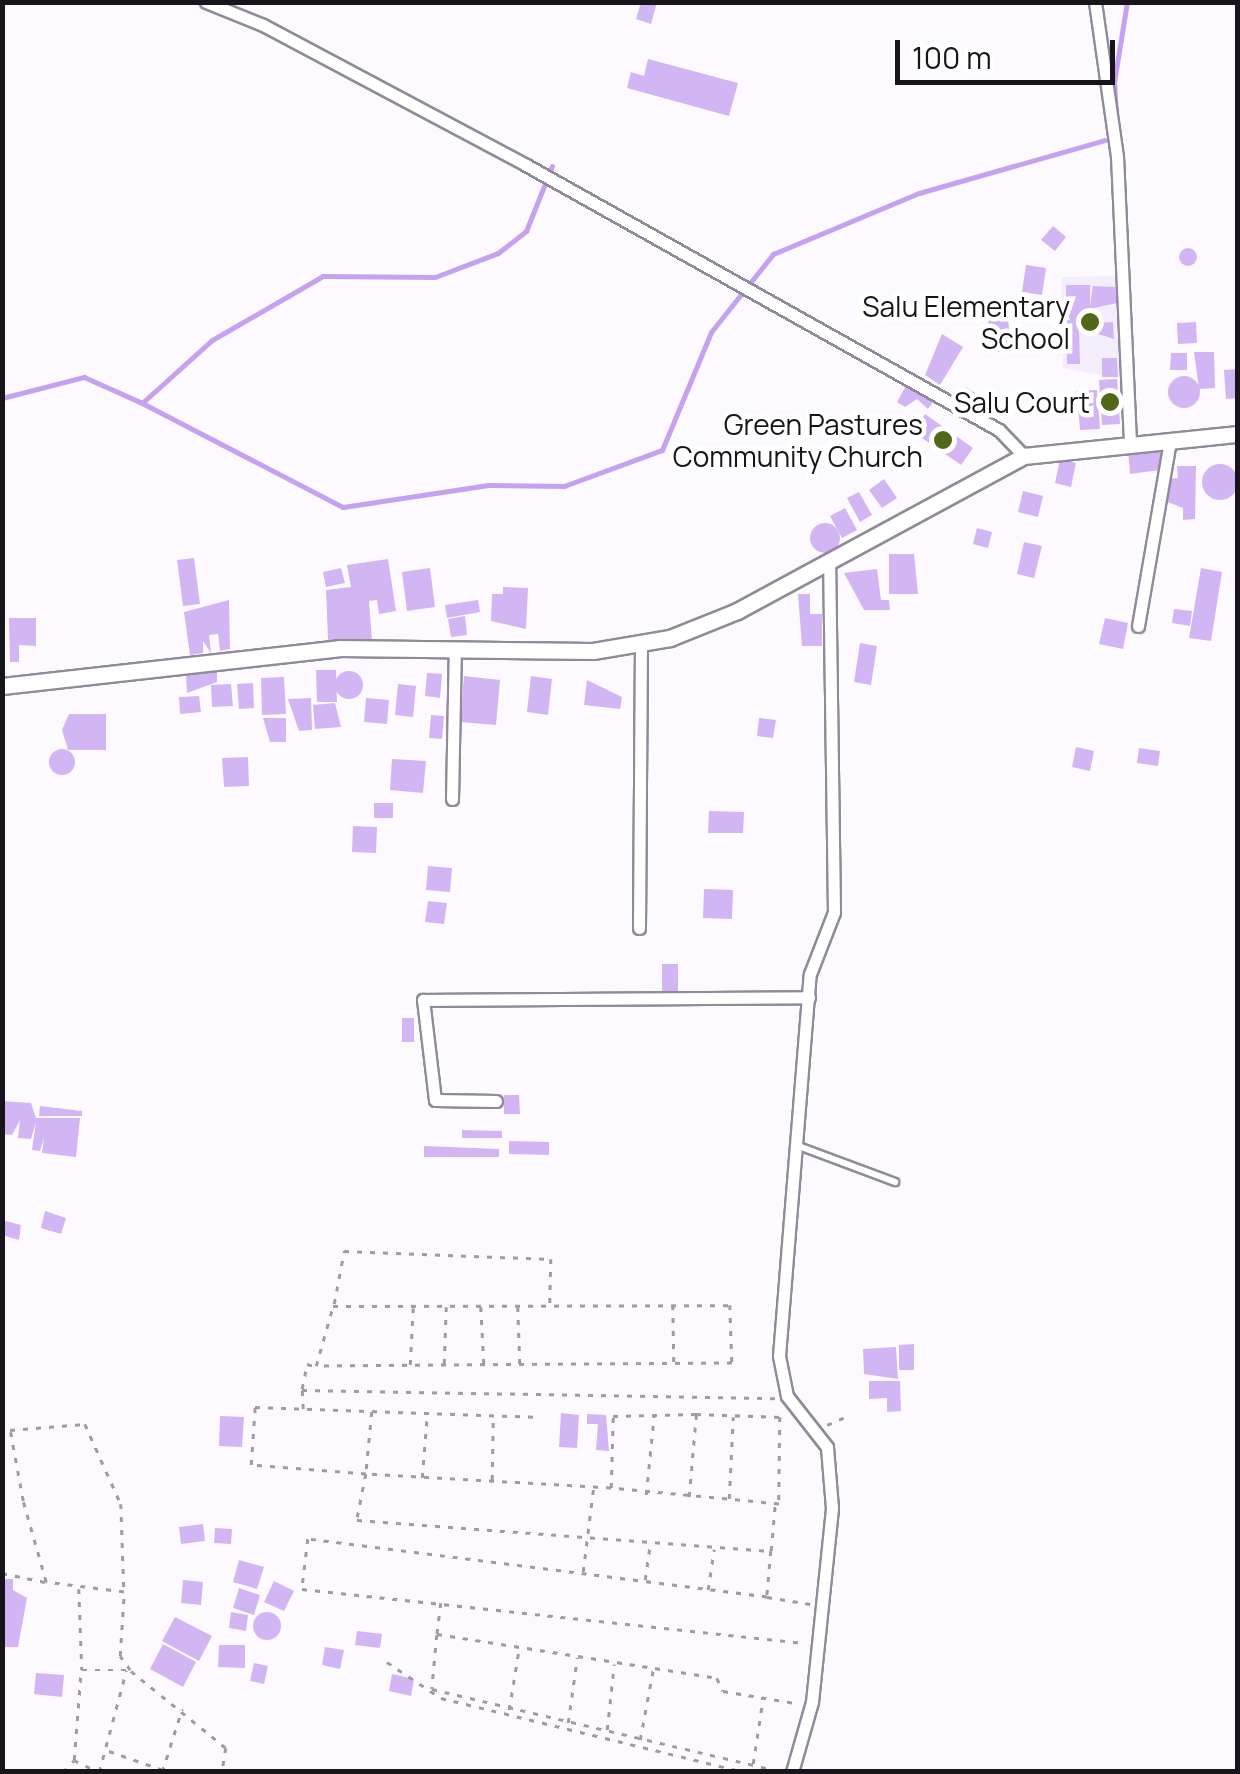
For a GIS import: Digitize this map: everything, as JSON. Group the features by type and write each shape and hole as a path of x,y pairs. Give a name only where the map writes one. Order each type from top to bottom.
{"street":[{"path":"206,2 264,24 526,164 999,430 1024,456"},
{"path":"1096,2 1118,156 1130,442"},
{"path":"2,686 340,648 456,650 641,643 736,611 1024,456 1130,442 1238,434"},
{"path":"1138,626 1170,440"},
{"path":"792,1772 812,1702 832,1508 827,1448 817,1429 786,1396 779,1356 808,997 834,912 829,560"},
{"path":"639,928 641,643"},
{"path":"452,800 456,650"},
{"path":"496,1100 435,1100 423,1000 808,997"}],"lane":[{"path":"795,1144 896,1182"}],"path":[{"path":"316,1366 344,1250 551,1258 550,1305"},
{"path":"673,1304 674,1364"},
{"path":"303,1409 307,1364 732,1363 730,1304 333,1306"},
{"path":"481,1305 484,1366"},
{"path":"518,1305 520,1366"},
{"path":"410,1366 413,1306"},
{"path":"444,1366 446,1306"},
{"path":"302,1390 786,1396"},
{"path":"535,1417 255,1407 252,1465 611,1488 646,1496 775,1504"},
{"path":"372,1412 366,1474 356,1520 770,1552"},
{"path":"422,1478 427,1414"},
{"path":"646,1496 654,1414"},
{"path":"689,1499 696,1414"},
{"path":"728,1501 733,1415"},
{"path":"611,1488 613,1416 780,1418 766,1598"},
{"path":"817,1429 846,1416"},
{"path":"492,1482 493,1417"},
{"path":"46,1582 10,1430 84,1424 121,1504 124,1592 120,1656 128,1670 182,1708 226,1748 222,1772"},
{"path":"583,1574 593,1489"},
{"path":"808,1644 302,1589 308,1539 815,1605"},
{"path":"645,1582 650,1542"},
{"path":"708,1590 714,1547"},
{"path":"2,1573 124,1592"},
{"path":"63,1772 74,1760 82,1670 79,1587"},
{"path":"432,1690 441,1602"},
{"path":"437,1634 718,1678 722,1691 812,1702"},
{"path":"509,1710 519,1647"},
{"path":"568,1723 577,1656"},
{"path":"387,1662 432,1690 505,1715 746,1772"},
{"path":"607,1732 615,1662"},
{"path":"640,1740 653,1668"},
{"path":"82,1670 128,1670"},
{"path":"74,1760 98,1772 108,1751 128,1670"},
{"path":"432,1690 782,1772"},
{"path":"753,1765 764,1698"},
{"path":"162,1770 182,1708"},
{"path":"108,1751 169,1772"}],"shaded area":[{"name":"Salu Elementary School","path":"1118,276 1120,379 1063,368 1061,277"}],"building":[{"path":"641,2 657,2 651,24 636,19"},
{"path":"648,59 738,83 729,116 627,88 631,72 644,76"},
{"path":"1053,226 1066,237 1055,251 1041,240"},
{"path":"1188,248 1195,250 1195,264 1188,266 1181,264 1179,257 1181,250"},
{"path":"1026,265 1046,268 1042,295 1022,292"},
{"path":"1066,285 1090,285 1090,306 1093,286 1117,287 1117,303 1094,308 1094,323 1113,322 1114,339 1079,328 1080,364 1067,364"},
{"path":"1008,318 1011,351 990,352 988,320"},
{"path":"1196,322 1197,343 1178,344 1177,323"},
{"path":"942,334 963,347 940,385 925,375"},
{"path":"1194,352 1214,352 1215,388 1199,389"},
{"path":"1171,353 1187,353 1187,370 1170,370"},
{"path":"1102,358 1117,358 1118,377 1102,377"},
{"path":"1238,369 1238,398 1226,399 1224,370"},
{"path":"1184,376 1195,381 1200,392 1195,403 1184,408 1173,403 1168,392 1173,381"},
{"name":"Salu Court","path":"1117,379 1120,424 1102,425 1099,380"},
{"path":"907,384 935,399 928,409 917,399 905,407 897,402"},
{"path":"966,387 991,403 985,414 959,399"},
{"path":"1097,390 1100,429 1080,430 1077,391"},
{"name":"Green Pastures Community Church","path":"925,414 973,448 961,465 912,431"},
{"path":"1164,446 1160,470 1130,474 1128,449"},
{"path":"1060,459 1076,463 1071,487 1055,483"},
{"path":"1220,464 1233,469 1238,482 1233,495 1220,500 1207,495 1202,482 1207,469"},
{"path":"1177,466 1196,466 1195,519 1183,520 1183,508 1165,501 1164,479 1178,478"},
{"path":"884,479 897,498 882,508 869,490"},
{"path":"1023,491 1043,496 1038,517 1018,512"},
{"path":"859,492 872,515 860,522 847,498"},
{"path":"845,508 857,530 842,538 830,516"},
{"path":"825,523 836,527 840,538 836,549 825,553 814,549 810,538 814,527"},
{"path":"977,528 992,532 988,548 973,544"},
{"path":"1024,542 1042,546 1034,578 1017,574"},
{"path":"889,554 914,554 918,594 889,594"},
{"path":"194,558 200,604 183,606 177,560"},
{"path":"388,559 396,611 379,614 377,600 369,601 372,641 328,640 326,590 351,587 347,565"},
{"path":"341,568 345,583 326,587 323,572"},
{"path":"430,568 435,607 407,611 402,572"},
{"path":"1201,568 1222,572 1211,641 1189,638"},
{"path":"877,569 881,600 889,600 890,610 864,610 844,573"},
{"path":"503,587 528,588 526,629 491,621 492,594 503,594"},
{"path":"798,594 810,594 810,614 822,614 822,646 802,646"},
{"path":"229,600 230,649 220,651 218,634 209,635 211,653 203,641 203,653 190,655 184,612"},
{"path":"478,600 480,612 447,618 445,605"},
{"path":"1174,609 1192,611 1190,626 1172,623"},
{"path":"465,616 467,635 451,637 448,619"},
{"path":"9,618 36,618 36,646 19,645 19,662 10,662"},
{"path":"1105,618 1128,623 1123,649 1099,644"},
{"path":"860,643 877,646 871,685 854,682"},
{"path":"316,670 336,670 337,702 317,702"},
{"path":"349,671 359,675 363,685 359,695 349,699 339,695 335,685 339,675"},
{"path":"217,672 217,682 187,693 186,675"},
{"path":"427,673 442,674 440,698 425,696"},
{"path":"464,676 500,680 496,725 460,722"},
{"path":"531,676 552,679 548,715 527,712"},
{"path":"284,677 286,714 262,715 261,678"},
{"path":"587,680 622,697 620,709 584,705"},
{"path":"253,683 254,708 239,709 237,684"},
{"path":"231,684 233,706 212,707 211,685"},
{"path":"398,684 416,686 413,717 395,715"},
{"path":"199,696 201,712 180,714 179,697"},
{"path":"311,698 312,730 299,731 288,699"},
{"path":"366,698 389,700 387,724 364,722"},
{"path":"335,703 341,727 315,729 313,705"},
{"path":"69,714 106,714 106,750 68,750 62,730"},
{"path":"431,715 444,716 442,739 429,738"},
{"path":"263,718 286,718 286,742 270,742"},
{"path":"759,718 776,720 773,738 757,736"},
{"path":"1076,747 1094,751 1090,771 1072,767"},
{"path":"1139,748 1160,751 1158,766 1137,763"},
{"path":"62,749 71,753 75,762 71,771 62,775 53,771 49,762 53,753"},
{"path":"248,757 249,786 224,787 222,758"},
{"path":"392,759 426,761 423,793 390,790"},
{"path":"374,803 393,803 393,818 374,818"},
{"path":"709,811 744,812 743,833 708,833"},
{"path":"353,826 377,827 376,853 352,852"},
{"path":"428,866 452,868 450,892 426,890"},
{"path":"704,889 733,890 732,919 703,918"},
{"path":"428,901 447,903 444,924 425,922"},
{"path":"662,964 678,964 678,991 662,991"},
{"path":"402,1018 414,1018 414,1042 402,1042"},
{"path":"504,1095 519,1095 520,1114 504,1114"},
{"path":"2,1101 31,1103 36,1118 80,1118 76,1157 42,1153 44,1138 40,1151 32,1150 36,1122 31,1139 18,1138 20,1120 12,1135 2,1134"},
{"path":"40,1106 82,1111 82,1116 39,1116"},
{"path":"462,1130 502,1131 502,1138 462,1138"},
{"path":"509,1141 549,1142 549,1155 509,1154"},
{"path":"424,1146 499,1149 499,1157 424,1157"},
{"path":"45,1211 66,1218 61,1234 41,1228"},
{"path":"2,1220 21,1225 19,1240 2,1235"},
{"path":"914,1344 914,1370 899,1370 899,1345"},
{"path":"896,1347 898,1379 864,1374 863,1349"},
{"path":"869,1381 900,1381 901,1411 887,1412 887,1398 869,1399"},
{"path":"561,1413 579,1415 577,1448 559,1447"},
{"path":"587,1414 606,1415 609,1451 596,1450 598,1424 587,1424"},
{"path":"220,1416 244,1417 242,1447 219,1446"},
{"path":"203,1524 205,1541 181,1544 179,1527"},
{"path":"215,1528 232,1529 231,1544 214,1543"},
{"path":"239,1560 264,1567 257,1589 233,1582"},
{"path":"2,1579 13,1579 13,1590 27,1598 18,1647 2,1647"},
{"path":"183,1580 203,1582 201,1605 181,1603"},
{"path":"274,1581 294,1591 284,1611 264,1602"},
{"path":"239,1588 260,1595 254,1615 233,1608"},
{"path":"231,1612 248,1615 246,1631 229,1628"},
{"path":"267,1612 277,1616 281,1626 277,1636 267,1640 257,1636 253,1626 257,1616"},
{"path":"175,1617 212,1636 199,1661 162,1641"},
{"path":"357,1631 382,1634 380,1648 355,1645"},
{"path":"163,1644 196,1662 183,1687 150,1669"},
{"path":"219,1645 245,1645 245,1668 218,1667"},
{"path":"325,1647 344,1650 340,1669 322,1665"},
{"path":"254,1663 268,1666 264,1684 250,1681"},
{"path":"36,1673 64,1675 62,1697 34,1694"},
{"path":"392,1674 414,1679 411,1696 389,1691"}],"waterway":[{"path":"1117,132 1114,82 1127,2"},
{"path":"142,403 343,507 488,485 564,486 662,450 711,332 773,254 919,193 1105,140"},
{"path":"2,398 84,377 142,403 212,340 323,276 435,277 498,253 526,231 552,166"}],"place":[{"name":"Salu Elementary School","path":"1090,322"},
{"name":"Salu Court","path":"1110,402"},
{"name":"Green Pastures Community Church","path":"943,440"}]}
